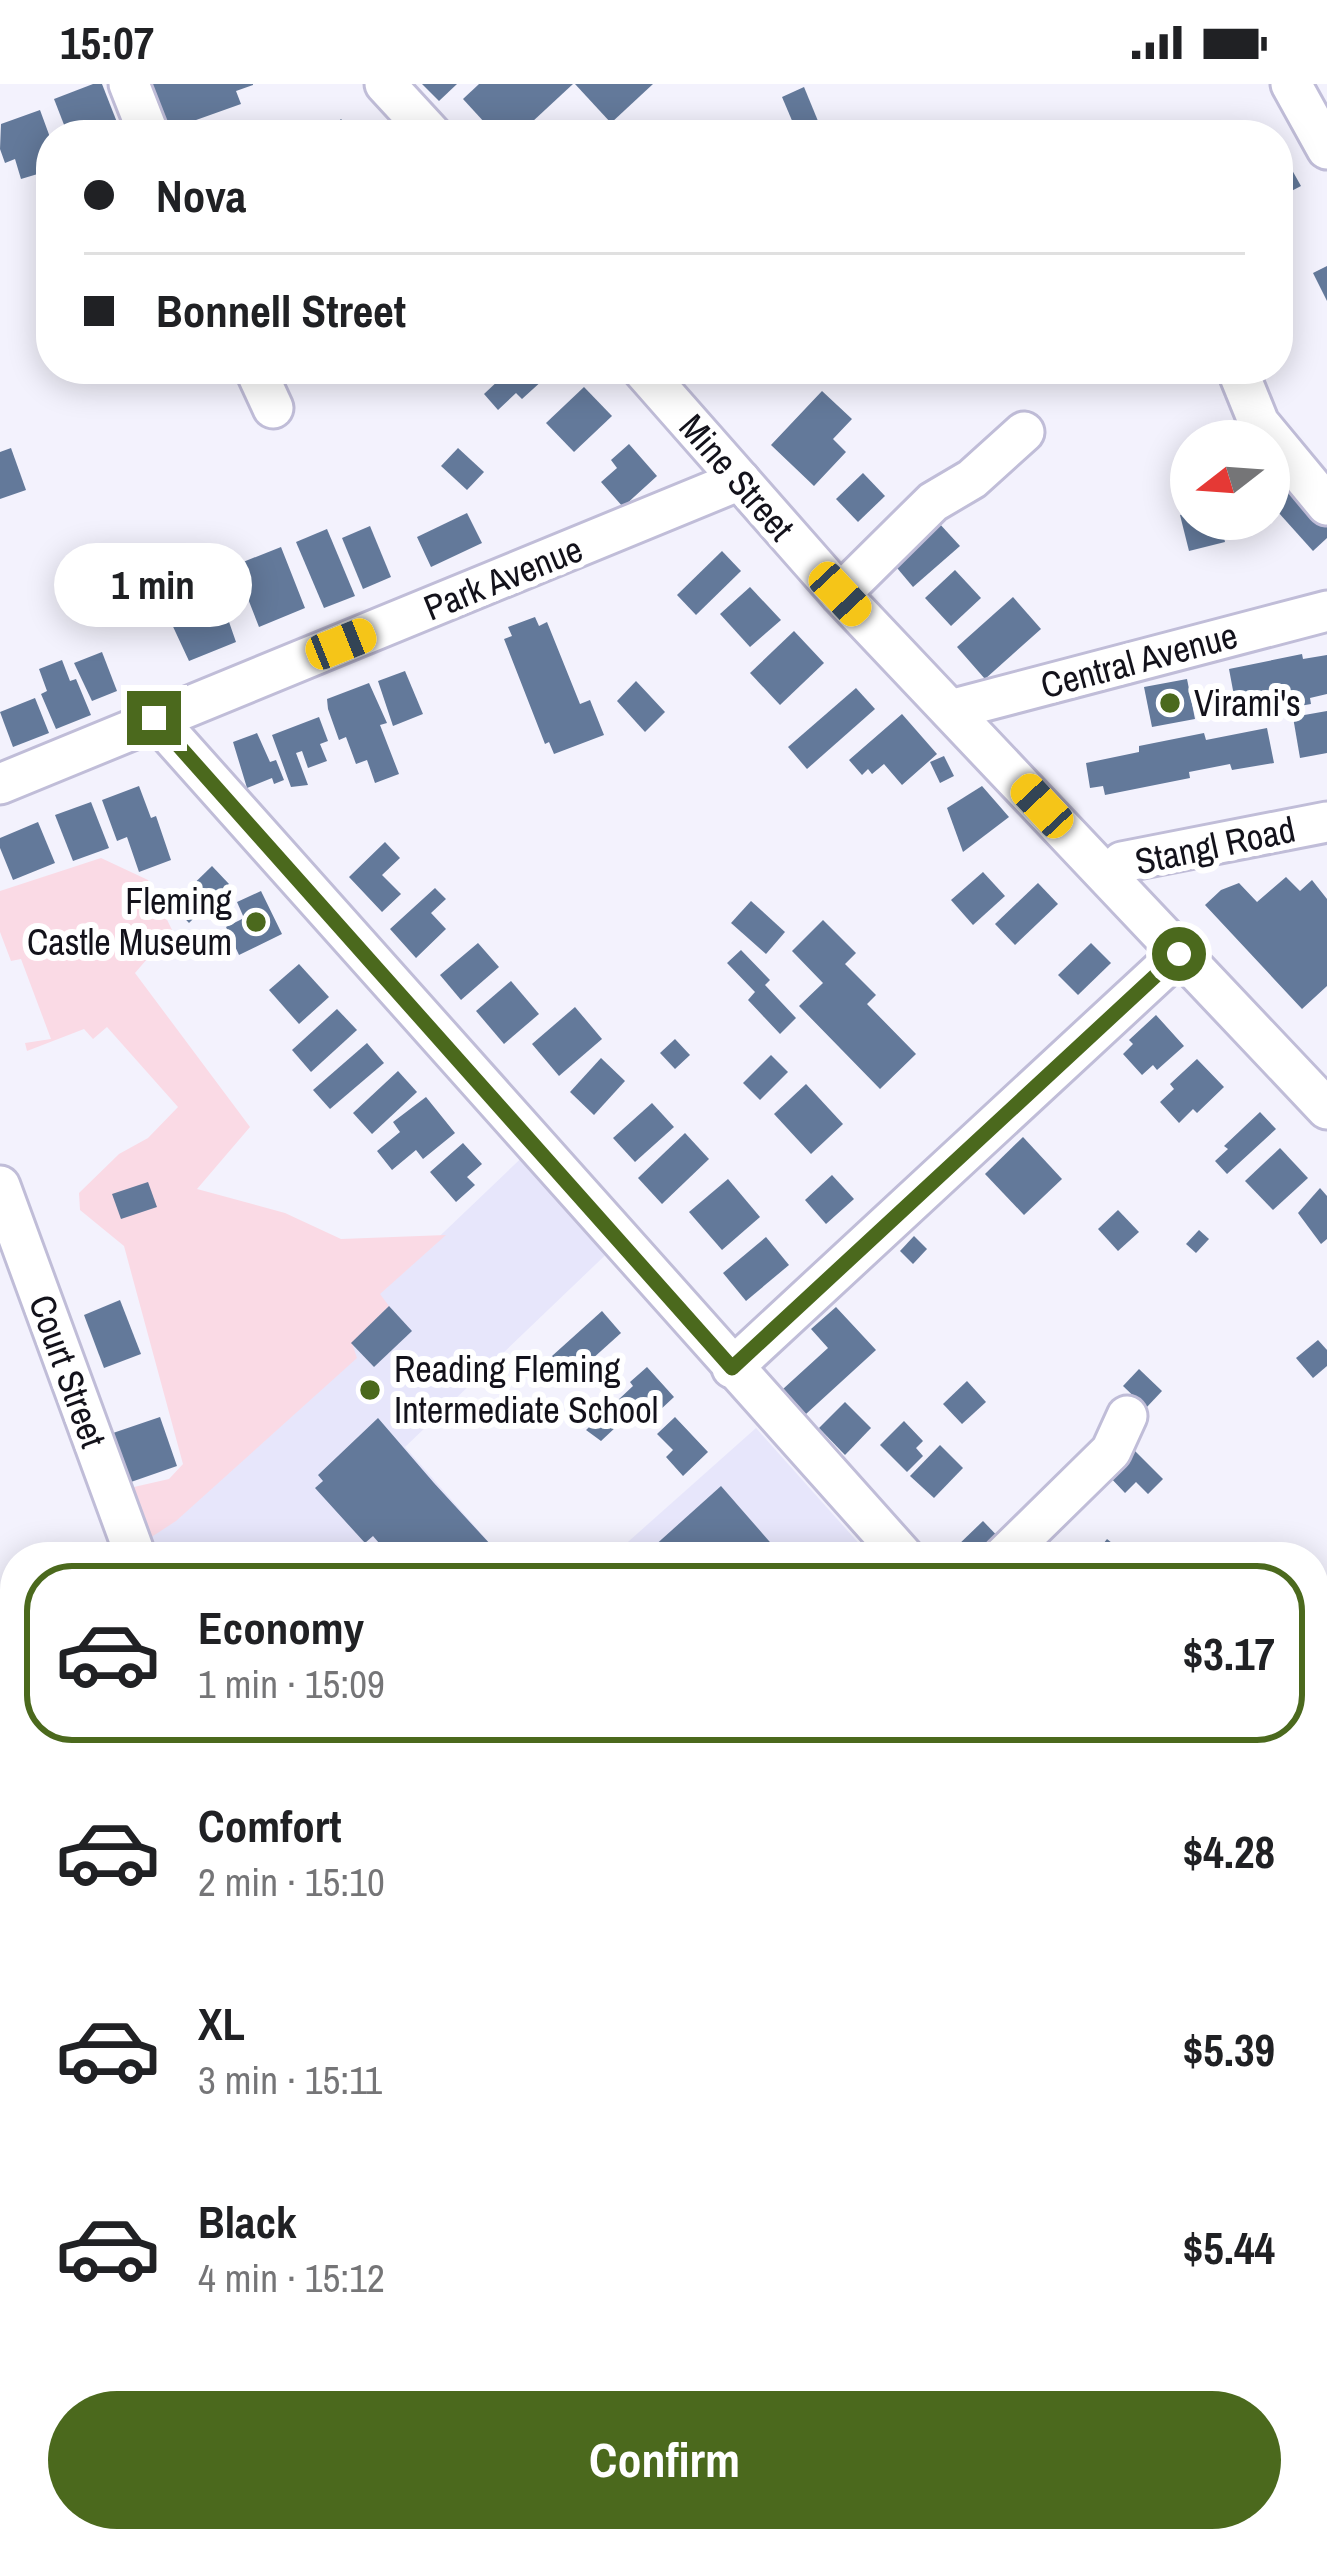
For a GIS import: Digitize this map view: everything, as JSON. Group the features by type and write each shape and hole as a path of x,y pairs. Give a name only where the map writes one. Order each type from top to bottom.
{"street":[{"path":"129,84 143,120"},
{"path":"385,84 417,120"},
{"path":"1291,84 1327,149"},
{"path":"262,384 273,408"},
{"name":"Mine Street","path":"655,384 840,594 1327,1109"},
{"path":"1243,384 1259,423 1327,505"},
{"path":"840,594 933,502 972,479 1024,432"},
{"name":"Park Avenue","path":"0,784 740,480"},
{"name":"Central Avenue","path":"950,710 1327,611"},
{"path":"154,718 890,1542"},
{"name":"Stangl Road","path":"1108,876 1122,862 1327,822"},
{"path":"732,1368 1179,954"},
{"name":"Court Street","path":"0,1186 131,1542"},
{"path":"1018,1542 1112,1451 1127,1415"}],"shaded area":[{"path":"101,858 148,880 172,930 135,973 250,1127 197,1189 285,1213 341,1239 446,1235 380,1294 389,1306 352,1343 357,1358 176,1521 144,1542 134,1542 112,1492 169,1479 183,1464 124,1246 80,1210 79,1193 119,1154 148,1138 178,1107 107,1027 93,1039 84,1029 27,1051 25,1043 51,1039 21,959 11,961 0,932 0,891"},
{"name":"Reading Fleming Intermediate School","path":"534,1146 619,1242 405,1447 489,1542 133,1542 124,1526"},
{"name":"Reading Fleming Intermediate School","path":"756,1428 858,1542 628,1542"}],"building":[{"path":"102,84 116,120 62,120 54,99"},
{"path":"136,84 253,84 236,91 241,104 196,120 149,120"},
{"path":"422,84 457,84 439,101"},
{"path":"479,84 573,84 534,120 482,120 463,99"},
{"path":"575,84 653,84 614,120 608,120"},
{"path":"804,87 818,120 792,120 782,97"},
{"path":"40,110 44,120 36,120 36,174 21,179 15,159 5,163 1,124"},
{"path":"1327,266 1327,301 1313,273"},
{"path":"495,384 538,384 522,399 516,393 498,410 484,394"},
{"path":"584,387 612,416 574,452 546,423"},
{"path":"822,391 852,419 833,439 846,452 814,486 771,445"},
{"path":"629,444 657,476 623,507 601,482 617,468 611,460"},
{"path":"11,448 26,490 0,499 0,452"},
{"path":"458,448 484,472 467,490 441,466"},
{"path":"863,473 885,496 858,522 836,499"},
{"path":"1290,484 1327,525 1327,538 1313,551 1290,525"},
{"path":"467,513 482,543 431,567 417,537"},
{"path":"938,522 960,546 913,587 892,562"},
{"path":"370,526 391,577 363,589 342,538"},
{"path":"327,529 355,596 324,608 296,542"},
{"path":"1186,540 1225,540 1225,542 1189,551"},
{"path":"281,547 305,608 259,627 243,586 251,583 243,562"},
{"path":"722,551 741,571 696,615 677,595"},
{"path":"955,570 981,598 951,626 925,598"},
{"path":"203,573 213,599 220,596 236,642 189,661 169,618 176,615 166,591"},
{"path":"750,587 781,620 750,647 720,614"},
{"path":"1013,597 1041,629 985,679 957,647"},
{"path":"535,617 539,626 547,622 580,704 590,700 604,735 554,754 549,742 545,744 504,639 512,636 508,627"},
{"path":"794,631 824,663 780,705 750,673"},
{"path":"102,652 117,691 92,701 74,663"},
{"path":"1302,654 1303,659 1327,655 1327,694 1310,698 1311,704 1238,717 1229,669"},
{"path":"62,660 91,715 56,729 41,694 47,691 39,669"},
{"path":"405,671 423,714 393,726 378,681"},
{"name":"Virami's","path":"1187,679 1195,719 1152,727 1144,687"},
{"path":"636,681 665,712 645,732 617,701"},
{"path":"369,683 387,723 380,725 399,774 375,783 367,760 356,764 346,737 339,740 327,699"},
{"path":"856,688 875,709 807,769 788,747"},
{"path":"35,698 49,733 13,747 0,712"},
{"path":"1327,711 1327,753 1300,758 1293,717"},
{"path":"902,714 937,754 902,785 884,764 862,775 849,760"},
{"path":"319,717 328,741 320,744 327,761 308,768 302,751 296,753 308,785 291,787 272,735"},
{"path":"1267,728 1274,763 1232,770 1230,764 1189,772 1190,778 1105,795 1103,786 1090,788 1086,763 1204,733 1206,740"},
{"path":"257,733 284,780 274,784 272,778 247,788 233,742"},
{"path":"944,756 954,776 940,783 930,762"},
{"path":"139,786 151,818 156,816 171,860 139,872 127,837 117,841 102,800"},
{"path":"982,786 1009,817 963,852 947,808"},
{"path":"91,802 109,848 73,861 55,815"},
{"path":"38,822 55,863 13,880 0,838"},
{"path":"385,842 400,858 382,875 401,894 382,912 349,877"},
{"path":"212,866 229,884 189,923 172,905"},
{"path":"983,872 1005,896 973,925 951,900"},
{"path":"1286,877 1300,891 1312,880 1327,899 1327,986 1302,1009 1205,905 1221,890 1239,883 1257,902"},
{"path":"1038,883 1058,904 1015,945 995,924"},
{"path":"435,888 446,899 431,913 446,929 416,958 390,929"},
{"name":"Fleming Castle Museum","path":"261,891 282,934 239,955 226,927 244,918 237,902"},
{"path":"751,901 785,932 766,954 731,923"},
{"path":"823,920 856,953 845,964 876,995 867,1004 916,1054 880,1089 799,1006 823,983 792,951"},
{"path":"478,943 499,967 461,1000 440,975"},
{"path":"1091,943 1111,963 1078,995 1058,975"},
{"path":"741,950 770,980 765,985 796,1018 780,1034 748,1000 755,992 727,963"},
{"path":"299,964 329,997 299,1024 269,990"},
{"path":"511,981 539,1014 504,1044 476,1011"},
{"path":"575,1007 602,1039 559,1076 532,1044"},
{"path":"337,1009 357,1030 311,1072 292,1050"},
{"path":"1156,1015 1184,1046 1157,1070 1153,1065 1142,1075 1123,1054 1133,1044 1129,1040"},
{"path":"675,1039 690,1055 675,1069 660,1053"},
{"path":"367,1043 384,1063 330,1109 313,1090"},
{"path":"771,1055 788,1072 760,1100 743,1083"},
{"path":"601,1058 625,1081 594,1115 570,1092"},
{"path":"1197,1059 1224,1087 1179,1123 1160,1102 1174,1089 1170,1084"},
{"path":"398,1071 417,1092 372,1134 353,1113"},
{"path":"806,1084 843,1124 811,1154 774,1114"},
{"path":"426,1097 455,1133 423,1159 416,1150 392,1170 377,1151 400,1132 393,1122"},
{"path":"652,1103 674,1127 635,1162 613,1138"},
{"path":"1260,1112 1276,1129 1227,1174 1215,1161"},
{"path":"685,1133 709,1159 662,1204 638,1178"},
{"path":"1023,1137 1062,1179 1024,1215 985,1174"},
{"path":"463,1143 482,1164 467,1177 475,1185 456,1202 430,1172"},
{"path":"1280,1148 1308,1178 1273,1210 1245,1181"},
{"path":"832,1175 854,1199 826,1224 805,1200"},
{"path":"728,1179 760,1217 722,1250 689,1212"},
{"path":"148,1182 157,1207 121,1219 112,1194"},
{"path":"1320,1188 1327,1196 1327,1239 1321,1244 1298,1213"},
{"path":"1118,1210 1139,1232 1118,1251 1098,1229"},
{"path":"1199,1230 1209,1239 1196,1253 1186,1244"},
{"path":"914,1236 927,1249 913,1264 900,1251"},
{"path":"766,1237 789,1265 746,1301 723,1273"},
{"path":"120,1300 141,1354 104,1368 84,1315"},
{"path":"389,1306 412,1331 374,1367 351,1343"},
{"path":"836,1307 876,1350 806,1414 783,1389 828,1348 811,1329"},
{"path":"602,1311 621,1333 571,1378 552,1356"},
{"path":"1318,1340 1327,1350 1327,1366 1313,1378 1296,1358"},
{"path":"647,1367 674,1397 659,1411 647,1398 601,1441 586,1430 633,1386 630,1382"},
{"path":"1139,1369 1162,1391 1146,1408 1123,1386"},
{"path":"967,1381 986,1402 962,1424 943,1404"},
{"path":"845,1402 871,1428 845,1455 819,1428"},
{"path":"160,1417 177,1466 131,1482 113,1433"},
{"path":"675,1417 708,1452 683,1476 666,1457 673,1450 657,1434"},
{"name":"Reading Fleming Intermediate School","path":"378,1418 488,1542 378,1542 373,1536 364,1542 315,1488 323,1481 318,1475"},
{"path":"904,1421 923,1441 916,1448 923,1456 907,1472 880,1445"},
{"path":"940,1445 963,1468 934,1498 910,1476"},
{"path":"1133,1449 1163,1479 1148,1494 1136,1482 1125,1493 1108,1475"},
{"name":"Reading Fleming Intermediate School","path":"721,1486 770,1542 659,1542"},
{"path":"983,1521 1003,1542 961,1542"}],"place":[{"name":"Virami's","path":"1170,703"},
{"name":"Fleming Castle Museum","path":"256,922"},
{"name":"Reading Fleming Intermediate School","path":"370,1390"}],"route":[{"path":"154,718 732,1368 1179,954"}]}
